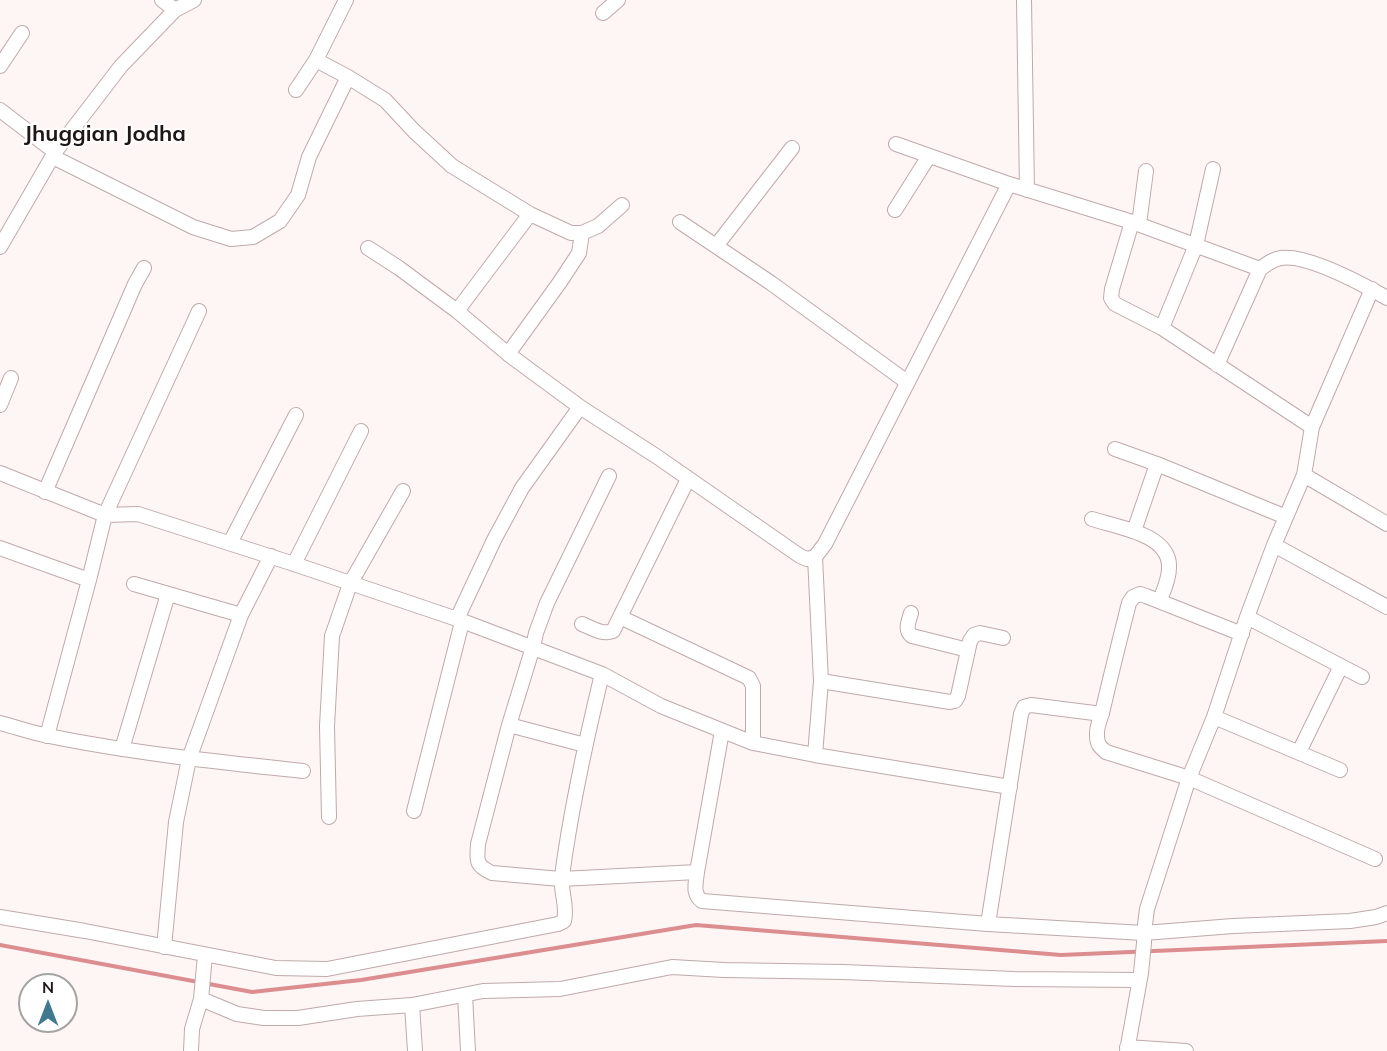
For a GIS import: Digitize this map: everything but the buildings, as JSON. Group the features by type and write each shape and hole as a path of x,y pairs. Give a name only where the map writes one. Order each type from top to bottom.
{"street":[{"path":"162,0 175,9"},
{"path":"1,243 54,155 121,66 175,9 195,0"},
{"path":"296,90 316,60 346,0"},
{"path":"603,13 618,0"},
{"path":"1024,0 1027,190"},
{"path":"0,66 22,33"},
{"path":"316,60 385,100 452,166 530,214 572,233 582,233 598,226 622,205"},
{"path":"0,110 54,155 193,227 231,239 253,237 280,221 298,195 309,157 348,77"},
{"path":"896,144 1027,190 1135,223 1260,269"},
{"path":"716,246 792,148"},
{"path":"895,210 929,156"},
{"path":"1162,328 1196,245 1213,169"},
{"path":"1146,171 1135,223 1111,298 1116,304 1162,328 1312,427"},
{"path":"368,248 458,311 508,354 580,407 807,559 815,557 825,544 1009,184"},
{"path":"458,311 530,214"},
{"path":"680,222 771,283 907,382"},
{"path":"508,354 579,254 582,233"},
{"path":"1217,365 1260,269 1269,262 1282,258 1297,259 1324,267 1387,298"},
{"path":"45,492 144,268"},
{"path":"1186,1051 1127,1049 1140,976 1147,909 1189,778 1214,717 1247,617 1274,545 1304,476 1312,427 1372,289"},
{"path":"47,736 105,515 199,311"},
{"path":"0,405 11,378"},
{"path":"414,811 459,620 494,540 522,488 580,407"},
{"path":"230,543 296,415"},
{"path":"294,564 361,431"},
{"path":"1115,449 1286,517"},
{"path":"1134,531 1157,464"},
{"path":"0,473 105,515 138,514 271,556 459,620 602,674 661,706 753,743 1010,787"},
{"path":"609,476 547,603 536,633 478,844 477,860 482,868 492,873 561,879 697,873"},
{"path":"1304,476 1387,524"},
{"path":"582,624 602,633 613,631 688,479"},
{"path":"329,817 327,726 332,636 350,584 403,491"},
{"path":"1092,519 1134,531 1161,545 1167,555 1169,568 1160,600"},
{"path":"1274,545 1387,607"},
{"path":"0,548 89,580"},
{"path":"164,947 176,822 189,759 241,615 271,556"},
{"path":"815,557 821,681 815,755"},
{"path":"134,584 241,615"},
{"path":"122,749 168,594"},
{"path":"1242,634 1160,600 1140,594 1133,597 1129,603 1098,725 1096,735 1098,746 1106,752 1189,778 1375,859"},
{"path":"911,613 908,634 968,650"},
{"path":"620,617 749,678 753,686 753,743"},
{"path":"1247,617 1362,677"},
{"path":"821,681 955,701 970,641 974,635 980,633 1003,638"},
{"path":"1299,752 1341,666"},
{"path":"0,917 276,968 327,969 558,924 564,921 566,915 561,879 585,745 602,674"},
{"path":"988,924 1021,714 1024,707 1031,705 1102,714"},
{"path":"1214,717 1340,770"},
{"path":"0,723 47,736 122,749 189,759 303,771"},
{"path":"509,725 585,745"},
{"path":"722,731 697,873 695,891 697,897 702,900 1144,938 1233,926 1350,921 1387,914"},
{"path":"191,1051 192,1029 201,999 205,955"},
{"path":"201,999 237,1014 264,1018 298,1018 357,1009 412,1005 483,991 560,989 672,967 1014,978 1140,976"},
{"path":"465,995 468,1051"},
{"path":"412,1005 415,1051"}],"waterway":[{"path":"0,945 252,992 361,980 696,925 1061,955 1387,941"}],"district":[{"name":"Jhuggian Jodha","path":"105,134"}]}
